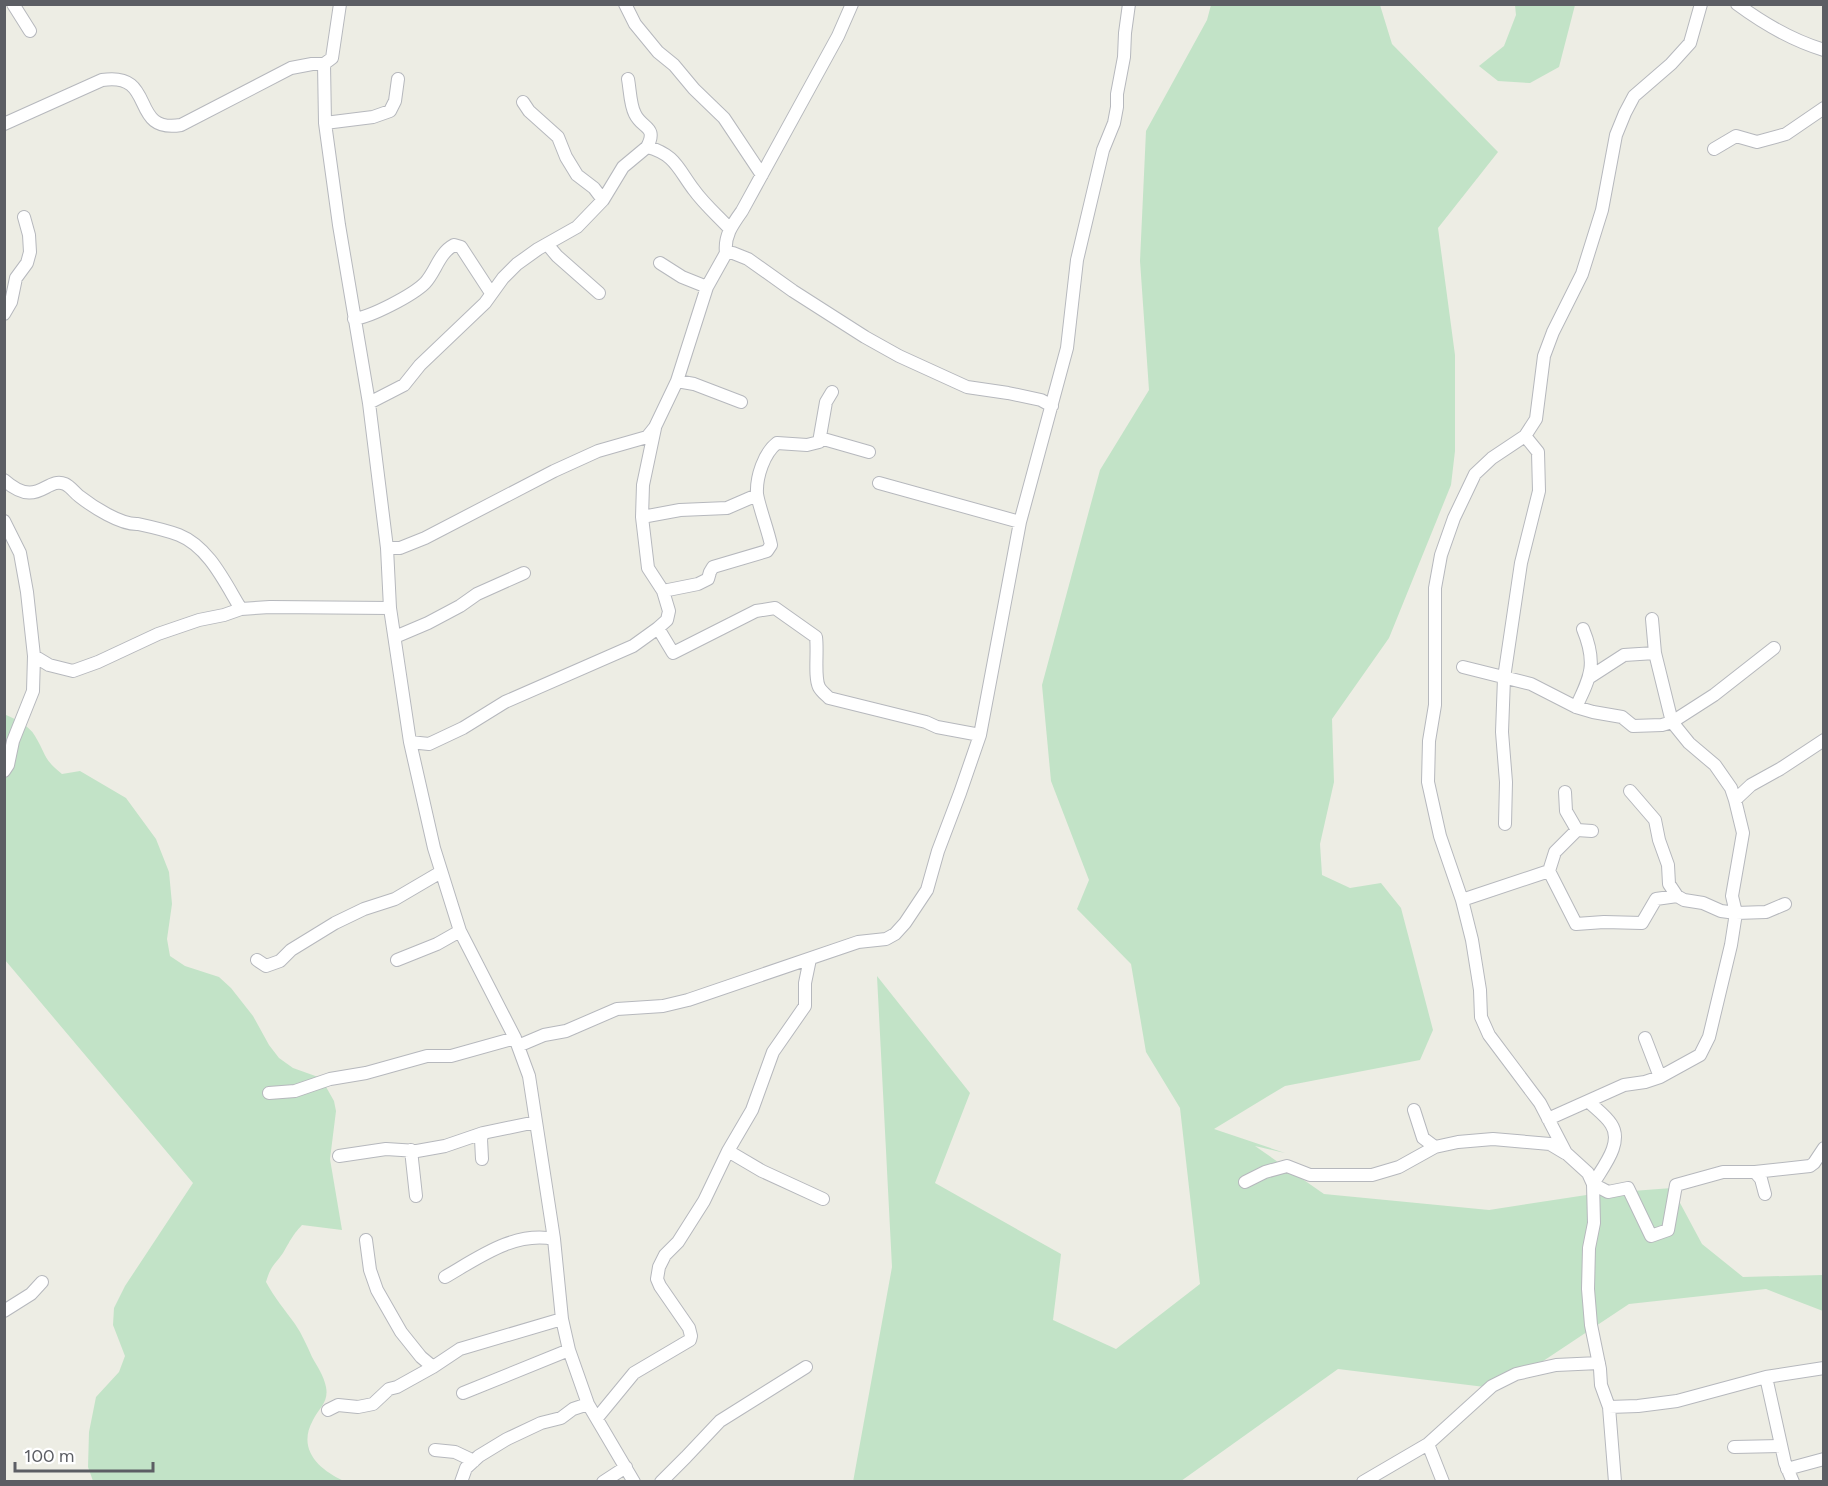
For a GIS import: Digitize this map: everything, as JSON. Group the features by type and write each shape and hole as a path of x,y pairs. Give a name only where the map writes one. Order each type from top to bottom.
{"street":[{"path":"13,4 30,31"},
{"path":"4,124 102,80 115,78 131,83 142,98 147,114 160,125 171,127 181,125 291,68 324,64 332,58 340,4"},
{"path":"625,4 636,24 658,52 674,65 694,89 724,118 762,175"},
{"path":"410,742 429,744 463,728 505,702 633,646 667,620 669,611 663,591 648,568 642,517 643,484 656,427 677,381 707,287 726,253 725,243 730,229 838,36 852,4"},
{"path":"269,1093 295,1091 330,1079 366,1073 427,1056 451,1056 566,1031 617,1009 663,1006 858,942 886,939 905,924 927,890 938,851 980,735 1020,522 1067,348 1077,260 1103,150 1114,123 1130,4"},
{"path":"1566,1153 1529,1088 1489,1035 1481,1017 1480,990 1472,940 1462,900 1440,836 1428,782 1429,741 1435,705 1436,588 1441,555 1454,518 1475,474 1492,458 1526,436 1536,419 1544,356 1553,332 1582,274 1602,210 1616,135 1625,113 1634,96 1671,64 1690,43 1701,4"},
{"path":"1737,4 1764,24 1800,43 1824,50"},
{"path":"324,64 325,123 369,403 387,548 390,608 410,742 441,872 460,931 516,1042 529,1076 554,1239 562,1319 569,1350 588,1404 634,1482"},
{"path":"325,123 373,117 390,111 395,101 398,79"},
{"path":"369,403 404,385 420,365 485,303 491,293 518,264 577,227 603,200 623,167 647,147 652,138 651,133 634,113 628,79"},
{"path":"523,102 529,111 558,136 566,157 577,174 594,188 603,200"},
{"path":"1714,149 1736,136 1757,142 1786,134 1824,108"},
{"path":"647,147 666,153 695,192 730,229"},
{"path":"4,314 11,302 8,290 27,263 30,252 30,235 24,217"},
{"path":"547,244 598,293"},
{"path":"354,319 379,311 425,282 447,249 454,245 461,247 491,293"},
{"path":"726,253 733,253 748,259 865,337 909,360 967,387 1041,400 1052,406"},
{"path":"660,263 682,277 707,287"},
{"path":"677,381 694,384 741,402"},
{"path":"663,591 698,584 708,579 713,567 766,551 771,544 758,495 764,459 768,450 777,443 807,445 819,442 826,402 832,392"},
{"path":"387,548 400,548 425,538 554,471 598,451 647,437 656,427"},
{"path":"1505,825 1506,782 1502,732 1504,678 1521,563 1539,491 1538,452 1526,436"},
{"path":"820,438 869,452"},
{"path":"4,480 13,488 28,494 58,483 65,484 100,511 131,524 181,536 202,551 212,562 241,609"},
{"path":"879,483 1020,522"},
{"path":"642,517 680,510 727,508 758,495"},
{"path":"4,521 20,553 34,656 33,691 4,771"},
{"path":"395,636 428,623 477,594 524,573"},
{"path":"34,656 49,665 73,671 158,634 241,609 270,607 390,608"},
{"path":"658,628 674,653 756,611 775,608 816,637 817,679 819,688 829,698 926,722 937,727 980,735"},
{"path":"1548,1119 1624,1084 1645,1082 1660,1077 1700,1055 1709,1037 1736,913 1732,896 1743,833 1735,800 1731,788 1715,765 1689,743 1672,722 1655,653 1652,619"},
{"path":"1576,707 1590,677 1591,647 1583,629"},
{"path":"1463,667 1531,684 1576,707 1622,717 1633,726 1662,725 1672,722 1714,695 1774,648"},
{"path":"1590,677 1624,655 1655,653"},
{"path":"1735,800 1751,785 1824,740"},
{"path":"1630,791 1655,820 1668,865 1669,884 1677,896 1683,900 1703,903 1721,911 1736,913 1766,912 1785,904"},
{"path":"1565,792 1566,810 1577,830"},
{"path":"1592,831 1577,830 1555,852 1549,872 1576,924 1642,923 1656,899 1677,896"},
{"path":"257,960 266,966 271,966 291,950 335,923 364,909 395,899 441,872"},
{"path":"1462,900 1549,872"},
{"path":"397,960 437,944 460,931"},
{"path":"597,1418 634,1373 690,1340 691,1333 660,1286 657,1279 659,1268 665,1255 678,1242 704,1201 728,1151 752,1110 772,1052 805,1006 805,983 810,959"},
{"path":"1644,1038 1660,1077"},
{"path":"1588,1101 1612,1125 1616,1138 1612,1151 1593,1184"},
{"path":"1414,1110 1423,1138 1435,1147"},
{"path":"339,1156 386,1149 417,1151 536,1122"},
{"path":"482,1159 481,1138 483,1134"},
{"path":"1245,1182 1264,1172 1287,1166 1310,1175 1372,1175 1399,1167 1435,1147 1458,1142 1492,1139 1550,1144 1566,1153 1588,1173 1593,1184 1594,1223 1589,1248 1588,1289 1591,1325 1601,1385 1609,1407 1616,1482"},
{"path":"1593,1184 1608,1192 1628,1188 1651,1236 1668,1230 1676,1185 1724,1172 1755,1172 1810,1166 1824,1148"},
{"path":"411,1150 416,1196"},
{"path":"728,1151 823,1199"},
{"path":"1755,1172 1761,1179 1764,1194"},
{"path":"445,1277 510,1242 546,1237 554,1239"},
{"path":"366,1240 370,1270 377,1290 401,1332 421,1357 433,1367"},
{"path":"4,1311 31,1294 42,1282"},
{"path":"328,1410 338,1405 358,1407 374,1404 389,1389 433,1367 460,1349 562,1319"},
{"path":"463,1393 569,1350"},
{"path":"1363,1482 1428,1444 1492,1386 1516,1374 1556,1365 1599,1363"},
{"path":"661,1482 720,1421 806,1367"},
{"path":"1609,1407 1677,1401 1766,1377 1824,1368"},
{"path":"1766,1377 1781,1446 1793,1482"},
{"path":"459,1480 466,1468 474,1461 507,1439 541,1423 561,1418 573,1409 588,1404"},
{"path":"1428,1444 1443,1482"},
{"path":"1734,1447 1781,1446"},
{"path":"435,1450 456,1452 474,1461"},
{"path":"1787,1469 1824,1459"},
{"path":"603,1482 626,1467"}],"green space":[{"path":"1211,5 1380,5 1392,44 1498,152 1438,228 1455,355 1455,451 1451,485 1389,638 1332,719 1334,782 1320,844 1322,875 1350,888 1381,883 1401,908 1433,1030 1420,1060 1285,1086 1214,1129 1285,1153 1255,1146 1324,1194 1489,1210 1593,1194 1672,1188 1702,1244 1743,1277 1823,1275 1823,1311 1766,1289 1629,1304 1501,1389 1338,1369 1181,1481 853,1482 892,1267 877,976 970,1093 935,1183 1061,1254 1053,1320 1116,1349 1200,1284 1180,1108 1146,1052 1131,964 1077,909 1089,880 1051,781 1042,685 1100,470 1149,390 1140,261 1146,131 1207,20"},
{"path":"1515,5 1575,5 1559,67 1530,83 1498,81 1479,66 1504,46 1516,15"},
{"path":"4,714 29,729 48,760 62,774 80,771 126,798 156,839 169,872 172,904 167,939 170,956 185,966 219,977 231,988 253,1016 279,1058 293,1068 321,1078 334,1101 336,1111 330,1159 342,1230 302,1225 271,1269 266,1282 300,1332 325,1383 327,1392 325,1401 309,1430 307,1440 309,1449 319,1464 344,1481 93,1481 88,1467 89,1432 96,1397 119,1372 125,1356 113,1325 114,1308 125,1286 193,1183 5,960"}]}
